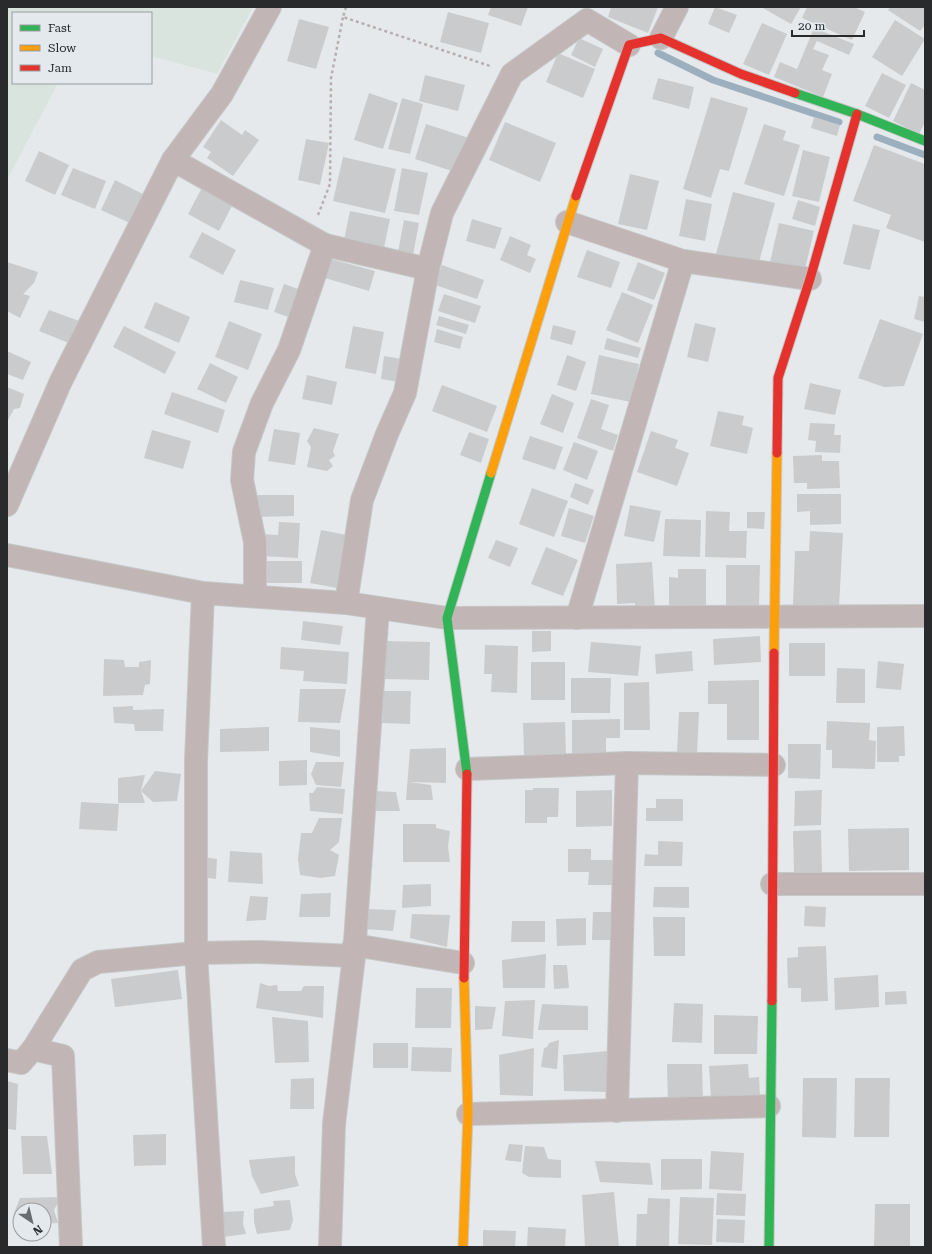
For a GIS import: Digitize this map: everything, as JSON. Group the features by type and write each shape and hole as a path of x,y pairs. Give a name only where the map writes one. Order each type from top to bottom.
{"street":[{"path":"7,505 61,381 173,160 222,94 270,7"},
{"path":"661,38 677,7"},
{"path":"346,603 362,500 387,434 405,394 428,269 442,213 512,74 587,20 629,45 661,38 741,74 857,114 925,141"},
{"path":"464,1247 468,1114 462,963 467,769 447,618 567,222 629,45"},
{"path":"769,1247 774,615 778,378 810,279 857,114"},
{"path":"173,160 317,240 428,269"},
{"path":"567,222 682,262 810,279"},
{"path":"255,596 255,542 242,480 244,452 262,403 289,350 317,240"},
{"path":"577,618 682,262"},
{"path":"7,555 203,593 346,603 447,618 774,615 925,616"},
{"path":"203,593 196,761 196,953 214,1247"},
{"path":"330,1247 334,1124 354,950 378,608"},
{"path":"467,769 627,764 774,765"},
{"path":"617,1111 627,764"},
{"path":"772,884 925,884"},
{"path":"7,1060 21,1063 33,1050 82,970 98,962 196,953 354,950 462,963"},
{"path":"33,1050 63,1056 71,1247"},
{"path":"468,1114 769,1106"}],"path":[{"path":"317,240 330,184 330,78 346,7"},
{"path":"344,17 512,74"}],"shaded area":[{"path":"7,7 253,7 217,74 152,56 152,12 12,12 12,84 57,84 7,180"}],"building":[{"path":"491,7 528,7 521,26 488,15"},
{"path":"611,7 658,7 648,33 608,17"},
{"path":"715,7 737,15 729,33 708,24"},
{"path":"761,7 801,7 791,24"},
{"path":"807,7 854,7 865,12 852,40 802,18"},
{"path":"890,7 925,7 925,25 920,31 888,10"},
{"path":"448,12 489,23 481,53 440,42"},
{"path":"299,19 329,27 316,69 287,61"},
{"path":"895,20 925,39 902,76 872,57"},
{"path":"762,23 787,34 769,75 743,64"},
{"path":"814,28 854,44 849,55 817,41 813,49 829,55 822,70 832,74 823,97 774,77 780,62 797,69"},
{"path":"579,38 603,49 595,67 571,55"},
{"path":"558,53 595,69 583,98 546,82"},
{"path":"882,73 906,85 889,118 865,106"},
{"path":"425,75 465,85 458,111 419,101"},
{"path":"658,78 694,87 689,109 652,99"},
{"path":"911,83 925,90 925,122 919,134 893,121"},
{"path":"369,93 398,103 383,149 354,140"},
{"path":"711,97 748,108 729,171 720,169 711,198 683,189"},
{"path":"402,98 423,104 410,154 388,149"},
{"path":"814,117 840,125 837,136 811,128"},
{"path":"221,120 242,135 245,130 259,140 233,176 207,158 211,152 203,147"},
{"path":"505,122 556,143 540,182 489,160"},
{"path":"426,124 469,138 458,173 415,159"},
{"path":"764,124 786,131 783,140 800,145 784,196 744,184"},
{"path":"306,139 329,143 320,185 298,180"},
{"path":"874,145 925,164 925,242 886,228 891,215 853,201"},
{"path":"803,150 830,157 819,202 792,196"},
{"path":"39,151 69,165 55,195 25,181"},
{"path":"343,157 396,169 385,213 333,201"},
{"path":"73,168 106,181 95,209 61,195"},
{"path":"402,168 428,173 419,215 394,211"},
{"path":"630,174 659,181 647,230 618,224"},
{"path":"115,180 145,195 132,224 101,210"},
{"path":"204,184 235,200 219,231 188,214"},
{"path":"733,192 775,203 758,266 716,254"},
{"path":"686,199 712,204 705,241 679,236"},
{"path":"798,200 820,207 815,226 792,219"},
{"path":"350,211 390,219 384,248 344,240"},
{"path":"472,219 502,228 495,249 466,241"},
{"path":"404,220 419,223 413,255 398,252"},
{"path":"779,223 814,231 805,269 770,262"},
{"path":"853,224 880,230 870,270 843,264"},
{"path":"202,232 236,250 223,275 189,257"},
{"path":"510,236 531,245 527,255 536,259 530,273 500,260"},
{"path":"587,250 620,262 611,288 577,277"},
{"path":"331,259 375,271 369,291 325,278"},
{"path":"7,262 38,272 34,283 23,294 30,296 20,318 7,311"},
{"path":"638,262 665,273 654,300 627,290"},
{"path":"442,265 484,280 477,299 435,285"},
{"path":"240,280 274,288 268,310 234,302"},
{"path":"284,284 304,291 294,319 274,312"},
{"path":"622,292 653,305 638,343 606,330"},
{"path":"444,294 481,306 475,323 438,311"},
{"path":"919,296 925,297 925,322 914,319"},
{"path":"155,302 190,317 179,343 144,328"},
{"path":"49,310 82,322 71,344 39,331"},
{"path":"439,316 469,325 466,334 436,325"},
{"path":"880,319 923,334 904,386 884,387 858,378"},
{"path":"229,321 262,334 248,370 215,357"},
{"path":"695,323 716,328 708,362 687,357"},
{"path":"553,325 576,331 572,345 550,339"},
{"path":"124,326 176,352 165,374 113,347"},
{"path":"353,326 384,332 376,374 345,368"},
{"path":"437,329 463,337 460,349 434,342"},
{"path":"607,338 641,348 638,358 604,349"},
{"path":"7,351 31,362 23,380 7,374"},
{"path":"567,355 586,362 576,391 557,385"},
{"path":"599,355 639,364 631,402 591,394"},
{"path":"384,356 402,359 399,382 381,379"},
{"path":"210,363 238,377 226,403 197,389"},
{"path":"307,375 337,382 332,405 302,399"},
{"path":"810,383 841,390 835,415 804,409"},
{"path":"442,385 497,406 487,432 432,411"},
{"path":"7,387 24,394 20,408 14,409 7,422"},
{"path":"172,392 225,410 218,433 164,414"},
{"path":"552,394 574,403 563,433 540,424"},
{"path":"591,399 609,405 601,429 618,435 613,451 577,438"},
{"path":"718,411 744,416 742,425 753,428 747,454 710,446"},
{"path":"810,423 835,424 834,435 841,435 840,453 815,452 816,441 808,440"},
{"path":"314,428 339,434 333,451 335,456 329,460 333,466 327,471 307,467 311,447 307,441"},
{"path":"274,429 300,433 295,465 268,461"},
{"path":"152,430 191,441 183,469 144,458"},
{"path":"651,431 678,440 675,448 689,453 677,486 637,472"},
{"path":"469,432 489,439 481,463 460,455"},
{"path":"530,436 563,447 555,470 522,459"},
{"path":"574,442 598,451 587,480 563,470"},
{"path":"822,455 822,461 839,461 840,488 807,489 807,483 794,483 793,456"},
{"path":"575,483 594,490 588,505 570,497"},
{"path":"532,488 568,501 554,537 519,524"},
{"path":"797,494 841,494 841,524 810,525 810,511 797,512"},
{"path":"256,495 294,495 294,516 256,517"},
{"path":"630,505 661,511 654,542 624,536"},
{"path":"569,508 594,516 585,543 561,536"},
{"path":"706,511 730,512 729,531 747,531 746,558 705,557"},
{"path":"747,512 765,512 764,529 747,528"},
{"path":"665,519 701,520 700,557 663,556"},
{"path":"279,522 300,523 298,558 260,556 261,534 278,535"},
{"path":"321,530 347,535 337,588 310,583"},
{"path":"810,531 843,533 839,607 793,605 795,551 809,551"},
{"path":"496,540 518,548 510,567 488,558"},
{"path":"546,547 578,560 563,596 531,584"},
{"path":"260,561 302,561 302,583 260,583"},
{"path":"652,562 655,610 635,611 635,603 617,604 616,564"},
{"path":"726,565 760,565 759,605 726,605"},
{"path":"678,569 706,569 706,606 669,606 669,577 678,578"},
{"path":"303,621 343,626 340,645 301,640"},
{"path":"532,631 551,631 551,651 532,652"},
{"path":"760,636 761,662 714,665 713,639"},
{"path":"385,641 430,642 429,680 384,679"},
{"path":"591,642 641,646 638,676 588,672"},
{"path":"789,643 825,643 825,676 789,676"},
{"path":"485,645 518,646 517,693 491,692 492,674 484,674"},
{"path":"281,647 349,652 347,684 303,681 304,671 280,669"},
{"path":"692,651 693,671 656,674 655,654"},
{"path":"104,659 124,660 125,667 139,667 139,662 151,660 150,684 145,685 143,695 103,696"},
{"path":"878,661 904,664 901,690 876,688"},
{"path":"531,662 565,662 565,700 531,700"},
{"path":"837,668 865,669 865,703 836,703"},
{"path":"571,678 611,678 610,713 571,713"},
{"path":"759,680 759,740 727,740 727,704 708,704 708,681"},
{"path":"649,682 650,730 624,730 624,683"},
{"path":"300,689 346,689 340,723 298,722"},
{"path":"384,691 411,691 410,724 382,723"},
{"path":"133,706 133,710 164,709 163,731 135,731 134,724 114,723 113,707"},
{"path":"679,712 699,712 697,754 677,753"},
{"path":"620,719 620,738 606,738 606,757 572,757 572,720"},
{"path":"827,721 870,723 869,740 876,741 875,769 832,768 832,750 826,750"},
{"path":"565,722 566,755 524,755 523,723"},
{"path":"904,726 905,756 899,756 899,762 877,762 877,727"},
{"path":"269,727 269,751 220,752 220,729"},
{"path":"310,727 340,730 340,757 310,752"},
{"path":"788,744 821,744 820,779 788,778"},
{"path":"446,748 446,783 409,782 431,785 433,800 406,800 410,749"},
{"path":"307,760 307,785 279,786 279,761"},
{"path":"316,762 344,762 341,787 316,785 311,774"},
{"path":"155,771 181,774 177,801 153,802 141,791"},
{"path":"145,775 141,791 145,803 118,803 118,778"},
{"path":"317,787 345,789 343,814 310,811 309,793 313,793"},
{"path":"533,788 559,788 558,817 547,817 547,823 525,823 525,790 533,790"},
{"path":"612,790 612,826 576,827 576,791"},
{"path":"822,790 821,825 794,826 795,791"},
{"path":"374,791 396,792 400,811 372,811"},
{"path":"656,799 683,799 683,821 646,821 646,808 656,808"},
{"path":"81,802 119,804 117,831 79,829"},
{"path":"319,818 342,818 339,842 330,850 339,855 335,876 321,878 300,875 298,859 301,833 312,833"},
{"path":"403,824 436,824 436,828 450,831 448,846 450,862 403,862"},
{"path":"909,828 909,870 849,871 848,829"},
{"path":"821,830 822,872 794,872 793,831"},
{"path":"658,841 683,842 682,866 644,866 645,854 658,855"},
{"path":"568,849 591,849 591,860 613,860 613,885 588,885 589,872 568,872"},
{"path":"230,851 262,853 263,884 228,882"},
{"path":"202,857 217,859 216,879 202,877"},
{"path":"431,884 431,906 402,908 403,885"},
{"path":"654,887 689,887 689,908 653,907"},
{"path":"331,893 330,917 299,917 301,894"},
{"path":"250,896 268,897 266,920 246,921"},
{"path":"805,906 826,907 825,927 804,926"},
{"path":"365,909 396,910 393,931 364,929"},
{"path":"593,912 613,912 612,940 592,940"},
{"path":"412,914 450,915 447,947 410,938"},
{"path":"653,917 685,917 685,956 654,956"},
{"path":"586,918 586,945 557,946 556,919"},
{"path":"512,921 545,921 545,942 511,942"},
{"path":"826,946 828,1001 801,1002 801,988 788,988 787,958 798,957 798,947"},
{"path":"546,954 545,988 503,988 502,960"},
{"path":"553,965 567,965 569,988 554,989"},
{"path":"178,970 182,999 115,1007 111,979"},
{"path":"878,975 879,1007 835,1010 834,978"},
{"path":"260,983 269,986 277,985 278,991 301,991 304,986 324,986 323,1018 256,1008"},
{"path":"416,988 452,988 451,1028 415,1028"},
{"path":"906,991 907,1004 885,1005 885,992"},
{"path":"535,1000 533,1039 502,1036 505,1001"},
{"path":"674,1003 703,1004 702,1043 672,1042"},
{"path":"542,1004 588,1006 588,1030 538,1030"},
{"path":"475,1006 496,1007 492,1029 475,1030"},
{"path":"714,1015 758,1016 757,1054 714,1054"},
{"path":"272,1017 308,1021 309,1062 275,1063"},
{"path":"559,1040 557,1069 541,1067 544,1048 547,1047 549,1043"},
{"path":"373,1043 408,1043 408,1068 373,1068"},
{"path":"412,1047 452,1048 451,1072 411,1071"},
{"path":"534,1048 533,1096 500,1095 499,1055"},
{"path":"609,1051 607,1092 564,1091 563,1055"},
{"path":"667,1064 702,1064 703,1103 668,1103"},
{"path":"748,1064 749,1078 759,1077 760,1097 711,1099 709,1066"},
{"path":"314,1078 314,1109 290,1109 291,1079"},
{"path":"803,1078 837,1078 836,1138 802,1137"},
{"path":"855,1078 890,1078 889,1137 854,1137"},
{"path":"7,1081 18,1084 16,1130 7,1129"},
{"path":"166,1134 166,1165 134,1166 133,1135"},
{"path":"21,1136 47,1136 52,1174 23,1174"},
{"path":"509,1144 523,1145 521,1162 505,1160"},
{"path":"525,1146 544,1147 548,1159 561,1160 561,1178 529,1177 522,1173"},
{"path":"711,1151 744,1153 742,1191 709,1189"},
{"path":"295,1156 295,1174 299,1186 261,1194 252,1176 249,1160"},
{"path":"661,1159 702,1159 702,1189 661,1190"},
{"path":"595,1161 650,1163 653,1185 600,1182"},
{"path":"614,1192 619,1247 585,1247 582,1195"},
{"path":"717,1193 746,1194 745,1216 716,1215"},
{"path":"61,1197 54,1210 58,1223 52,1223 52,1202 18,1202 20,1198"},
{"path":"680,1197 714,1198 712,1245 678,1244"},
{"path":"648,1198 670,1199 669,1247 636,1247 637,1214 647,1214"},
{"path":"290,1200 293,1220 290,1230 257,1234 254,1222 254,1209 274,1206 273,1201"},
{"path":"875,1204 910,1204 910,1247 874,1247"},
{"path":"244,1211 243,1224 246,1234 223,1237 222,1212"},
{"path":"717,1219 745,1220 744,1243 716,1242"},
{"path":"528,1227 566,1229 565,1247 527,1247"},
{"path":"483,1230 516,1231 515,1247 483,1247"}],"waterway":[{"path":"658,53 713,80 839,122"},
{"path":"877,137 925,155"}],"traffic: fast":[{"path":"795,93 857,114 925,141"},
{"path":"467,774 447,618 491,473"},
{"path":"769,1247 772,1001"}],"traffic: slow":[{"path":"491,473 576,196"},
{"path":"774,653 777,453"},
{"path":"463,1247 468,1114 464,978"}],"traffic: jam":[{"path":"576,196 629,45 661,38 741,74 795,93"},
{"path":"777,453 778,378 810,279 857,114"},
{"path":"772,1001 774,653"},
{"path":"464,978 467,774"}]}
